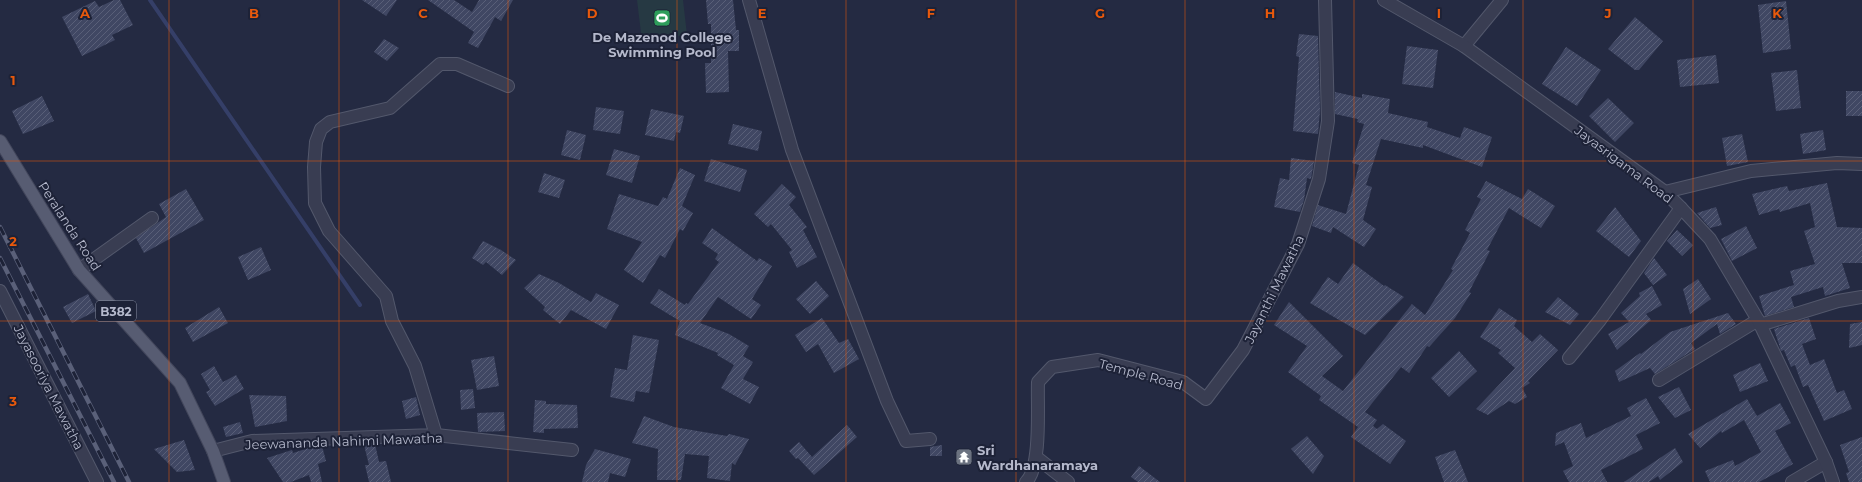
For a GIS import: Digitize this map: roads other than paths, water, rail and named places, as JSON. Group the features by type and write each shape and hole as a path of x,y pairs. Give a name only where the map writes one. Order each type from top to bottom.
{"main road":[{"name":"Peralanda Road","path":"0,141 79,270 180,383 213,451 224,482"}],"street":[{"path":"750,0 792,150 887,401 906,440 930,439"},
{"name":"Jayanthi Mawatha","path":"1206,399 1243,350 1298,244 1318,179 1328,121 1325,0"},
{"name":"Jayasrigama Road","path":"1384,0 1464,46 1665,192 1710,239 1759,322 1826,462 1833,482"},
{"path":"1464,46 1502,0"},
{"path":"436,435 415,366 392,321 386,296 329,231 315,203 316,142 321,129 330,122 390,108 440,64 457,64 508,86"},
{"path":"1665,192 1751,171 1837,163 1862,164"},
{"path":"1569,358 1604,314 1681,208"},
{"path":"79,270 152,218"},
{"name":"Jayasooriya Mawatha","path":"1,294 97,482"},
{"path":"1659,380 1759,322 1838,301 1862,297"},
{"name":"Temple Road","path":"1026,482 1030,478 1036,457 1038,382 1052,367 1098,360 1183,382 1206,399"},
{"name":"Jeewananda Nahimi Mawatha","path":"213,451 252,442 436,435 572,450"},
{"path":"1036,457 1068,482"},
{"path":"1792,482 1826,462"}],"waterway":[{"path":"150,0 360,305"}],"railway":[{"path":"0,227 129,482"},
{"path":"0,258 114,482"}],"place":[{"name":"De Mazenod College Swimming Pool","path":"662,18"},
{"name":"Sri Wardhanaramaya","path":"964,457"}]}
